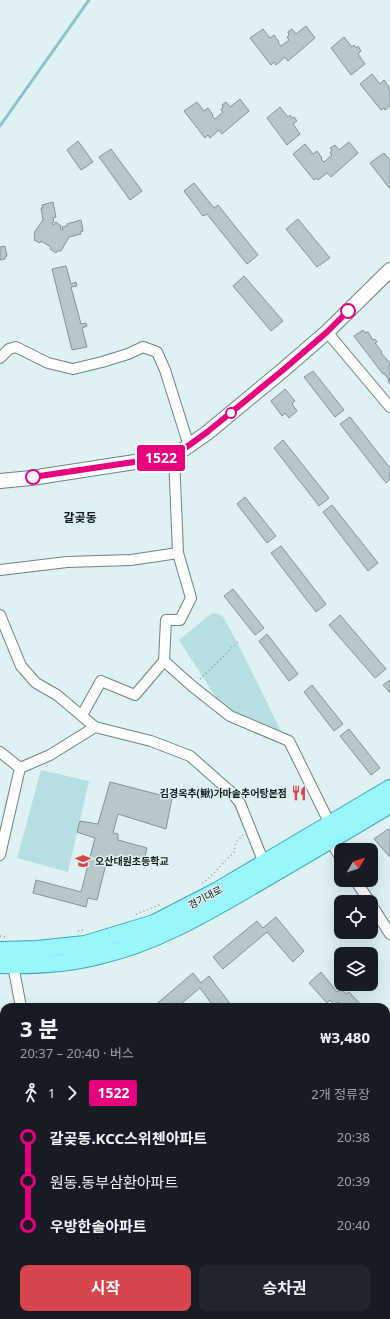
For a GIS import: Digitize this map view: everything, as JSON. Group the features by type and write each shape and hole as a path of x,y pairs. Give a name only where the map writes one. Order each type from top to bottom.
{"main road":[{"name":"경기대로","path":"5,952 86,944 154,923 218,890 390,788"},
{"name":"경기대로","path":"5,952 64,962 103,956 142,943 219,905 289,866 390,805"}],"street":[{"path":"0,481 31,478 174,456 224,418 327,332 390,270"},
{"path":"327,332 390,407"},
{"path":"0,358 9,349 16,347 48,363 73,369 109,360 143,347 157,352 165,370 189,446"},
{"path":"82,715 101,681 135,695 164,661 166,620 180,620 191,598 178,553 174,456"},
{"path":"0,570 67,562 131,560 178,553"},
{"path":"0,617 21,666 36,683 57,695 95,727 151,741 190,756 232,793 240,803 262,858 289,866"},
{"path":"164,661 192,686 230,716 289,741 330,824 330,841 334,847"},
{"path":"20,768 50,755 95,727"},
{"path":"0,752 20,768"},
{"path":"0,855 20,768"},
{"path":"378,915 390,934"},
{"path":"5,952 20,1003"}],"path":[{"path":"192,686 239,642"},
{"path":"202,883 208,879 234,852 236,842 246,832"},
{"path":"134,915 162,904"},
{"path":"75,932 90,928"},
{"path":"0,936 5,952"}],"shaded area":[{"path":"212,613 222,615 283,735 234,716 219,702 179,640"},
{"path":"41,770 89,781 68,872 17,858"}],"building":[{"path":"306,26 315,38 288,61 285,57 276,65 274,62 271,65 250,38 263,29 270,38 274,35 281,46 289,40 287,37 289,35 288,32 292,29 296,34"},
{"path":"344,37 352,47 354,45 356,48 358,46 361,51 358,54 365,64 351,75 331,48"},
{"path":"372,74 380,84 384,80 389,87 390,106 385,110 384,108 381,110 360,84"},
{"path":"240,99 249,111 222,134 219,130 210,138 208,135 205,138 184,111 197,102 204,111 208,108 215,119 223,112 221,110 223,107 222,105 226,102 230,107"},
{"path":"280,107 288,117 290,115 297,121 293,124 300,134 287,145 267,118"},
{"path":"78,141 93,162 81,170 67,150"},
{"path":"349,142 358,153 331,177 327,173 318,180 317,178 314,180 293,154 305,144 313,154 317,151 324,162 332,155 330,153 332,150 330,148 335,145 339,150"},
{"path":"111,149 142,191 130,200 99,157"},
{"path":"384,153 390,160 390,189 370,163"},
{"path":"194,183 214,208 218,205 258,255 247,264 207,214 203,216 184,191"},
{"path":"53,202 56,217 53,218 54,222 52,224 54,225 56,222 61,226 60,229 63,230 62,227 67,226 67,224 81,220 83,231 80,232 81,234 69,237 61,251 57,251 56,253 50,249 51,247 41,241 40,243 34,240 34,233 43,220 42,205"},
{"path":"298,219 330,258 317,267 286,229"},
{"path":"5,246 7,256 5,259 0,260 0,247"},
{"path":"66,266 71,284 76,282 77,286 71,287 81,324 86,323 87,326 82,328 87,347 72,350 52,269"},
{"path":"244,276 283,321 271,331 233,286"},
{"path":"363,330 365,333 368,332 373,340 375,339 377,342 375,343 382,352 381,353 390,363 390,384 384,373 383,374 354,336"},
{"path":"313,371 344,410 335,417 304,377"},
{"path":"285,389 295,401 292,404 297,411 289,418 285,413 282,416 271,401"},
{"path":"350,417 390,468 390,479 386,483 340,424"},
{"path":"283,440 329,498 319,506 274,448"},
{"path":"245,497 276,536 267,543 237,504"},
{"path":"332,505 378,563 368,571 323,512"},
{"path":"281,546 326,604 316,612 271,553"},
{"path":"233,589 264,628 255,635 224,596"},
{"path":"340,615 386,669 375,678 329,625"},
{"path":"267,634 298,674 289,681 259,641"},
{"path":"390,680 390,693 383,685"},
{"path":"312,685 343,724 334,731 304,692"},
{"path":"349,729 380,768 371,775 340,736"},
{"path":"110,782 172,798 166,829 118,814 113,833 118,834 118,840 147,848 143,865 108,856 97,900 88,898 86,907 33,893 36,880 81,892 95,838 77,832 80,821 98,824"},
{"path":"388,829 390,831 390,857 378,843 374,839"},
{"path":"276,917 304,951 293,962 267,932 223,969 213,957 257,921 263,928"},
{"path":"321,972 334,988 334,991 344,991 346,994 349,992 359,1003 332,1003 330,1000 327,1003 309,983"},
{"path":"193,973 201,983 209,976 229,1003 211,1003 200,988 182,1003 158,1003"}],"waterway":[{"path":"0,126 89,0"}],"bus line":[{"name":"1522","path":"33,477 174,456 206,433 283,370 327,332 348,311"}],"place":[{"name":"김경옥추(鰍)가마솥추어탕본점","path":"299,793"},
{"name":"오산대원초등학교","path":"83,861"}],"district":[{"name":"갈곶동","path":"80,518"}]}
